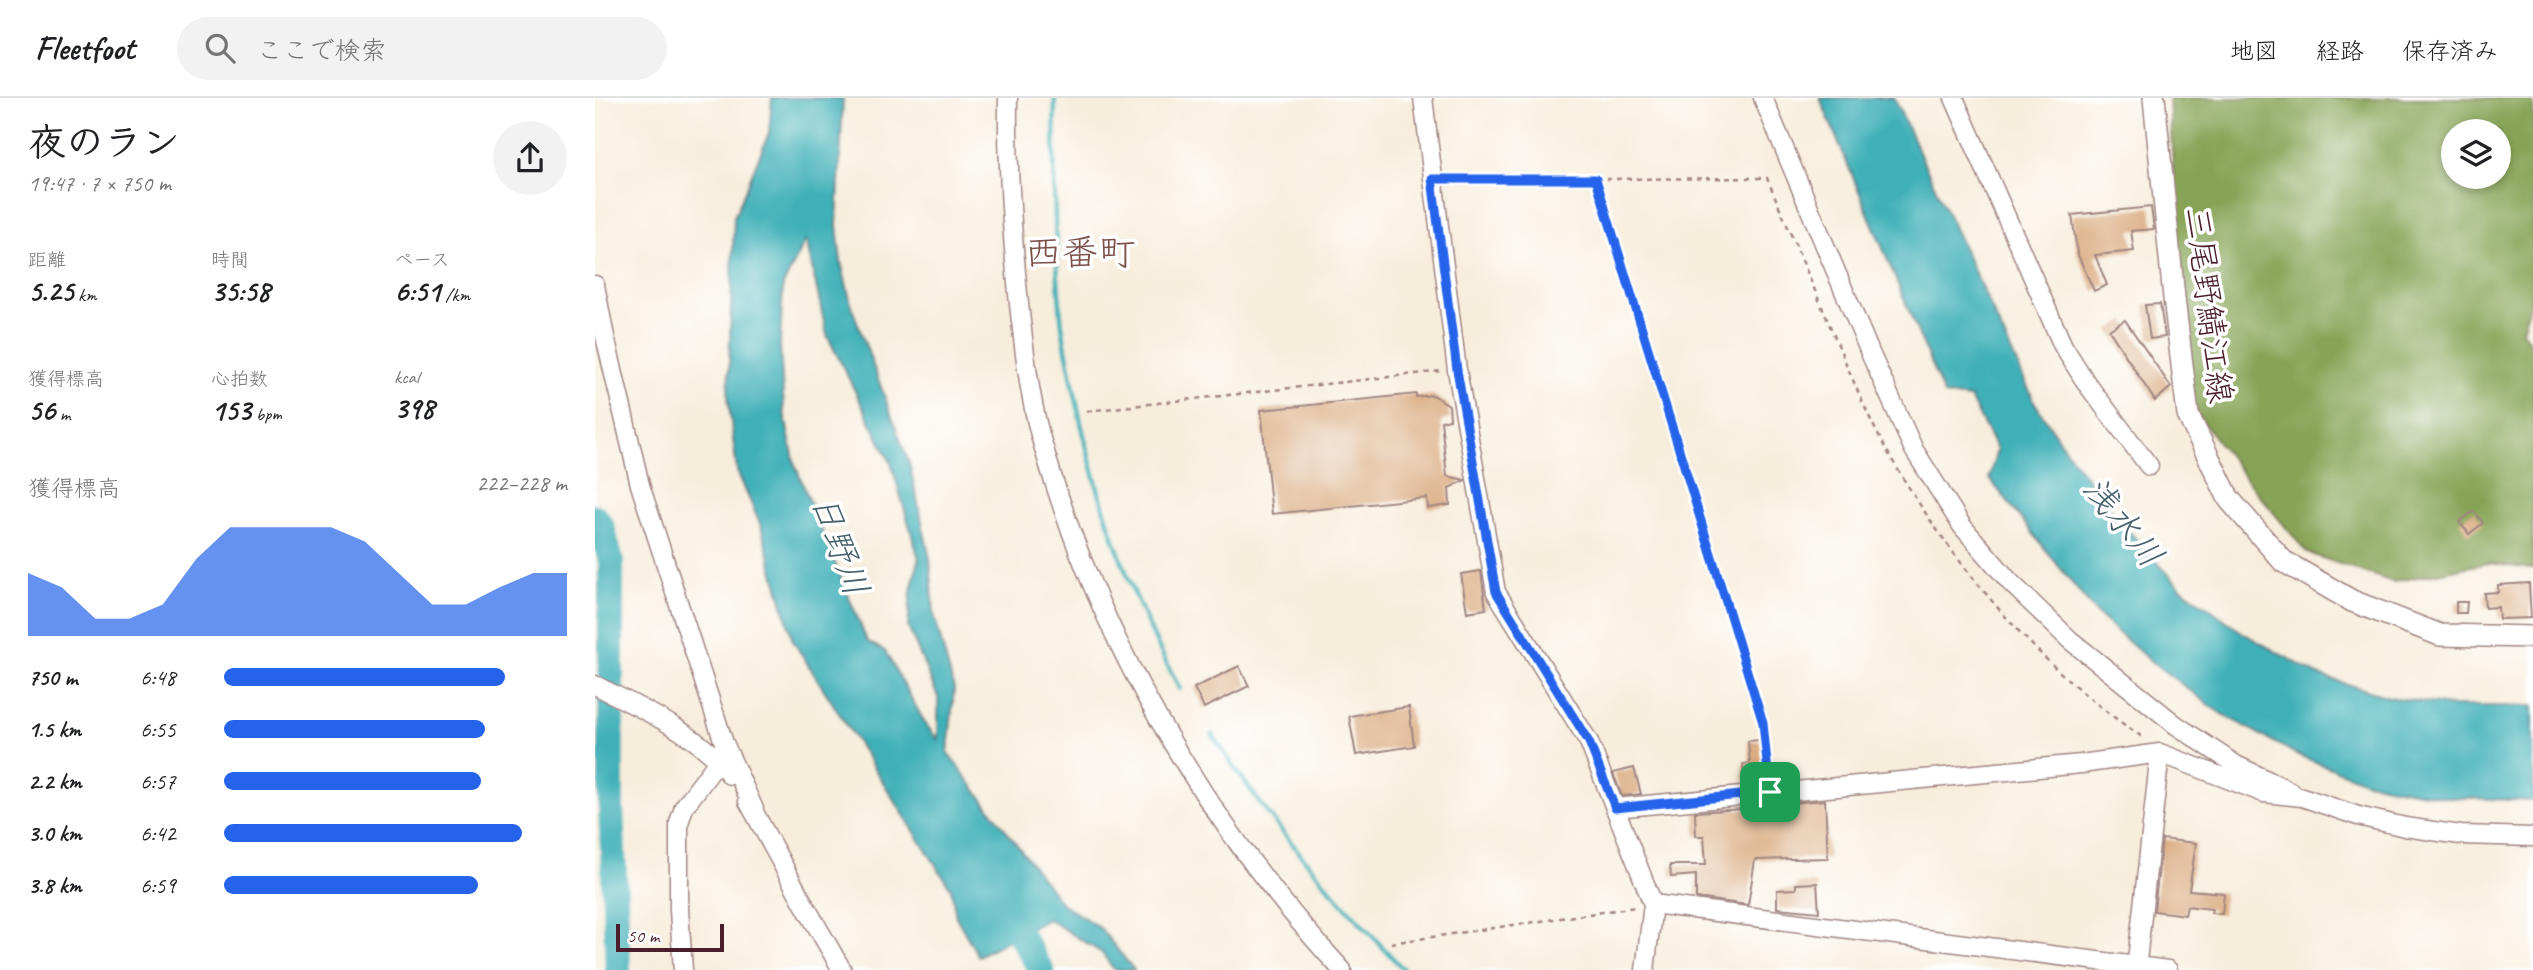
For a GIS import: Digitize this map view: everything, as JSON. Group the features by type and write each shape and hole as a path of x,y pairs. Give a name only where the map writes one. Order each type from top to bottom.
{"main road":[{"name":"三尾野鯖江線","path":"2154,98 2173,299 2188,415 2229,499 2283,561 2352,601 2440,635 2533,636"}],"street":[{"path":"1008,98 1007,152 1011,232 1025,354 1040,433 1071,534 1125,656 1172,743 1220,817 1273,890 1342,970"},
{"path":"1423,98 1457,370 1496,592 1589,742 1653,904 1645,970"},
{"path":"1763,98 1914,450 1962,526 2010,582 2080,649 2176,725 2236,765 2302,797 2358,816 2405,827 2461,835 2533,837"},
{"path":"1954,98 2063,346 2087,384 2149,466"},
{"path":"595,285 640,485 724,743 754,809 842,970"},
{"path":"595,685 659,717 719,760 754,809"},
{"path":"1615,808 2081,764 2160,753 2264,793 2302,797"},
{"path":"2136,968 2160,753"},
{"path":"683,970 679,910 679,823 684,807 719,760"},
{"path":"1653,904 2168,970"}],"path":[{"path":"1432,179 1596,179 1763,723 1770,792"},
{"path":"1087,411 1457,370"},
{"path":"1391,943 1653,904"}],"green space":[{"path":"2169,98 2533,98 2533,291 2522,331 2533,346 2533,569 2487,563 2393,582 2307,553 2246,479 2186,399"}],"water":[{"path":"772,98 843,98 837,225 841,262 852,308 910,466 930,559 934,615 954,689 948,753 1061,903 1100,928 1134,970 1114,970 1102,953 1048,919 978,956 956,917 951,889 793,641 761,526 737,471 728,398 734,217 769,133","holes":["806,240 827,335 891,463 919,559 911,590 908,627 938,697 938,740 925,723 885,651 867,641 795,465 784,412 780,346 783,285"]},
{"path":"1820,98 1894,98 2035,403 2064,448 2117,518 2179,586 2243,633 2318,675 2389,697 2450,706 2533,706 2533,801 2445,797 2367,782 2298,755 2220,713 2148,659 2096,613 1989,478 1997,450 1970,398 1944,395"}],"building":[{"path":"2151,207 2154,229 2131,231 2134,251 2095,255 2107,285 2094,291 2077,253 2072,215"},
{"path":"2160,304 2165,337 2150,339 2145,305"},
{"path":"2125,320 2171,387 2155,401 2109,330"},
{"path":"1416,394 1416,397 1433,395 1449,405 1450,419 1441,421 1447,476 1465,480 1449,488 1450,505 1428,508 1427,498 1272,514 1261,410"},
{"path":"2474,511 2483,523 2469,534 2459,522"},
{"path":"1481,571 1486,609 1467,612 1461,574"},
{"path":"2529,583 2531,618 2499,619 2498,607 2485,608 2484,593 2498,592 2498,585"},
{"path":"2456,602 2467,602 2466,613 2456,613"},
{"path":"1239,666 1249,686 1204,708 1194,688"},
{"path":"1409,707 1414,746 1356,755 1349,716"},
{"path":"1760,740 1763,778 1744,779 1743,764 1750,763 1748,741"},
{"path":"1634,768 1641,794 1622,796 1613,773"},
{"path":"1825,800 1828,858 1755,860 1748,905 1696,898 1696,875 1671,877 1670,865 1706,865 1704,836 1696,836 1695,812 1792,806 1792,803"},
{"path":"2162,839 2196,843 2189,890 2224,893 2222,914 2211,913 2212,909 2187,906 2185,915 2154,911"},
{"path":"1817,883 1819,912 1777,908 1777,890 1796,889 1796,884"}],"waterway":[{"path":"1055,98 1055,207 1059,289 1063,333 1081,424 1102,502 1129,579 1180,689"},
{"path":"595,517 602,527 611,561 611,807 618,970"},
{"path":"1212,734 1302,856 1404,970"},
{"name":"日野川","path":"1002,904 1041,970"}],"district":[{"name":"西番町","path":"1080,252"}],"route":[{"path":"1432,179 1596,179 1763,723 1770,792 1615,808 1589,742 1496,592 1457,370 1432,179"}],"water label":[{"name":"浅水川","path":"2123,522"}]}
